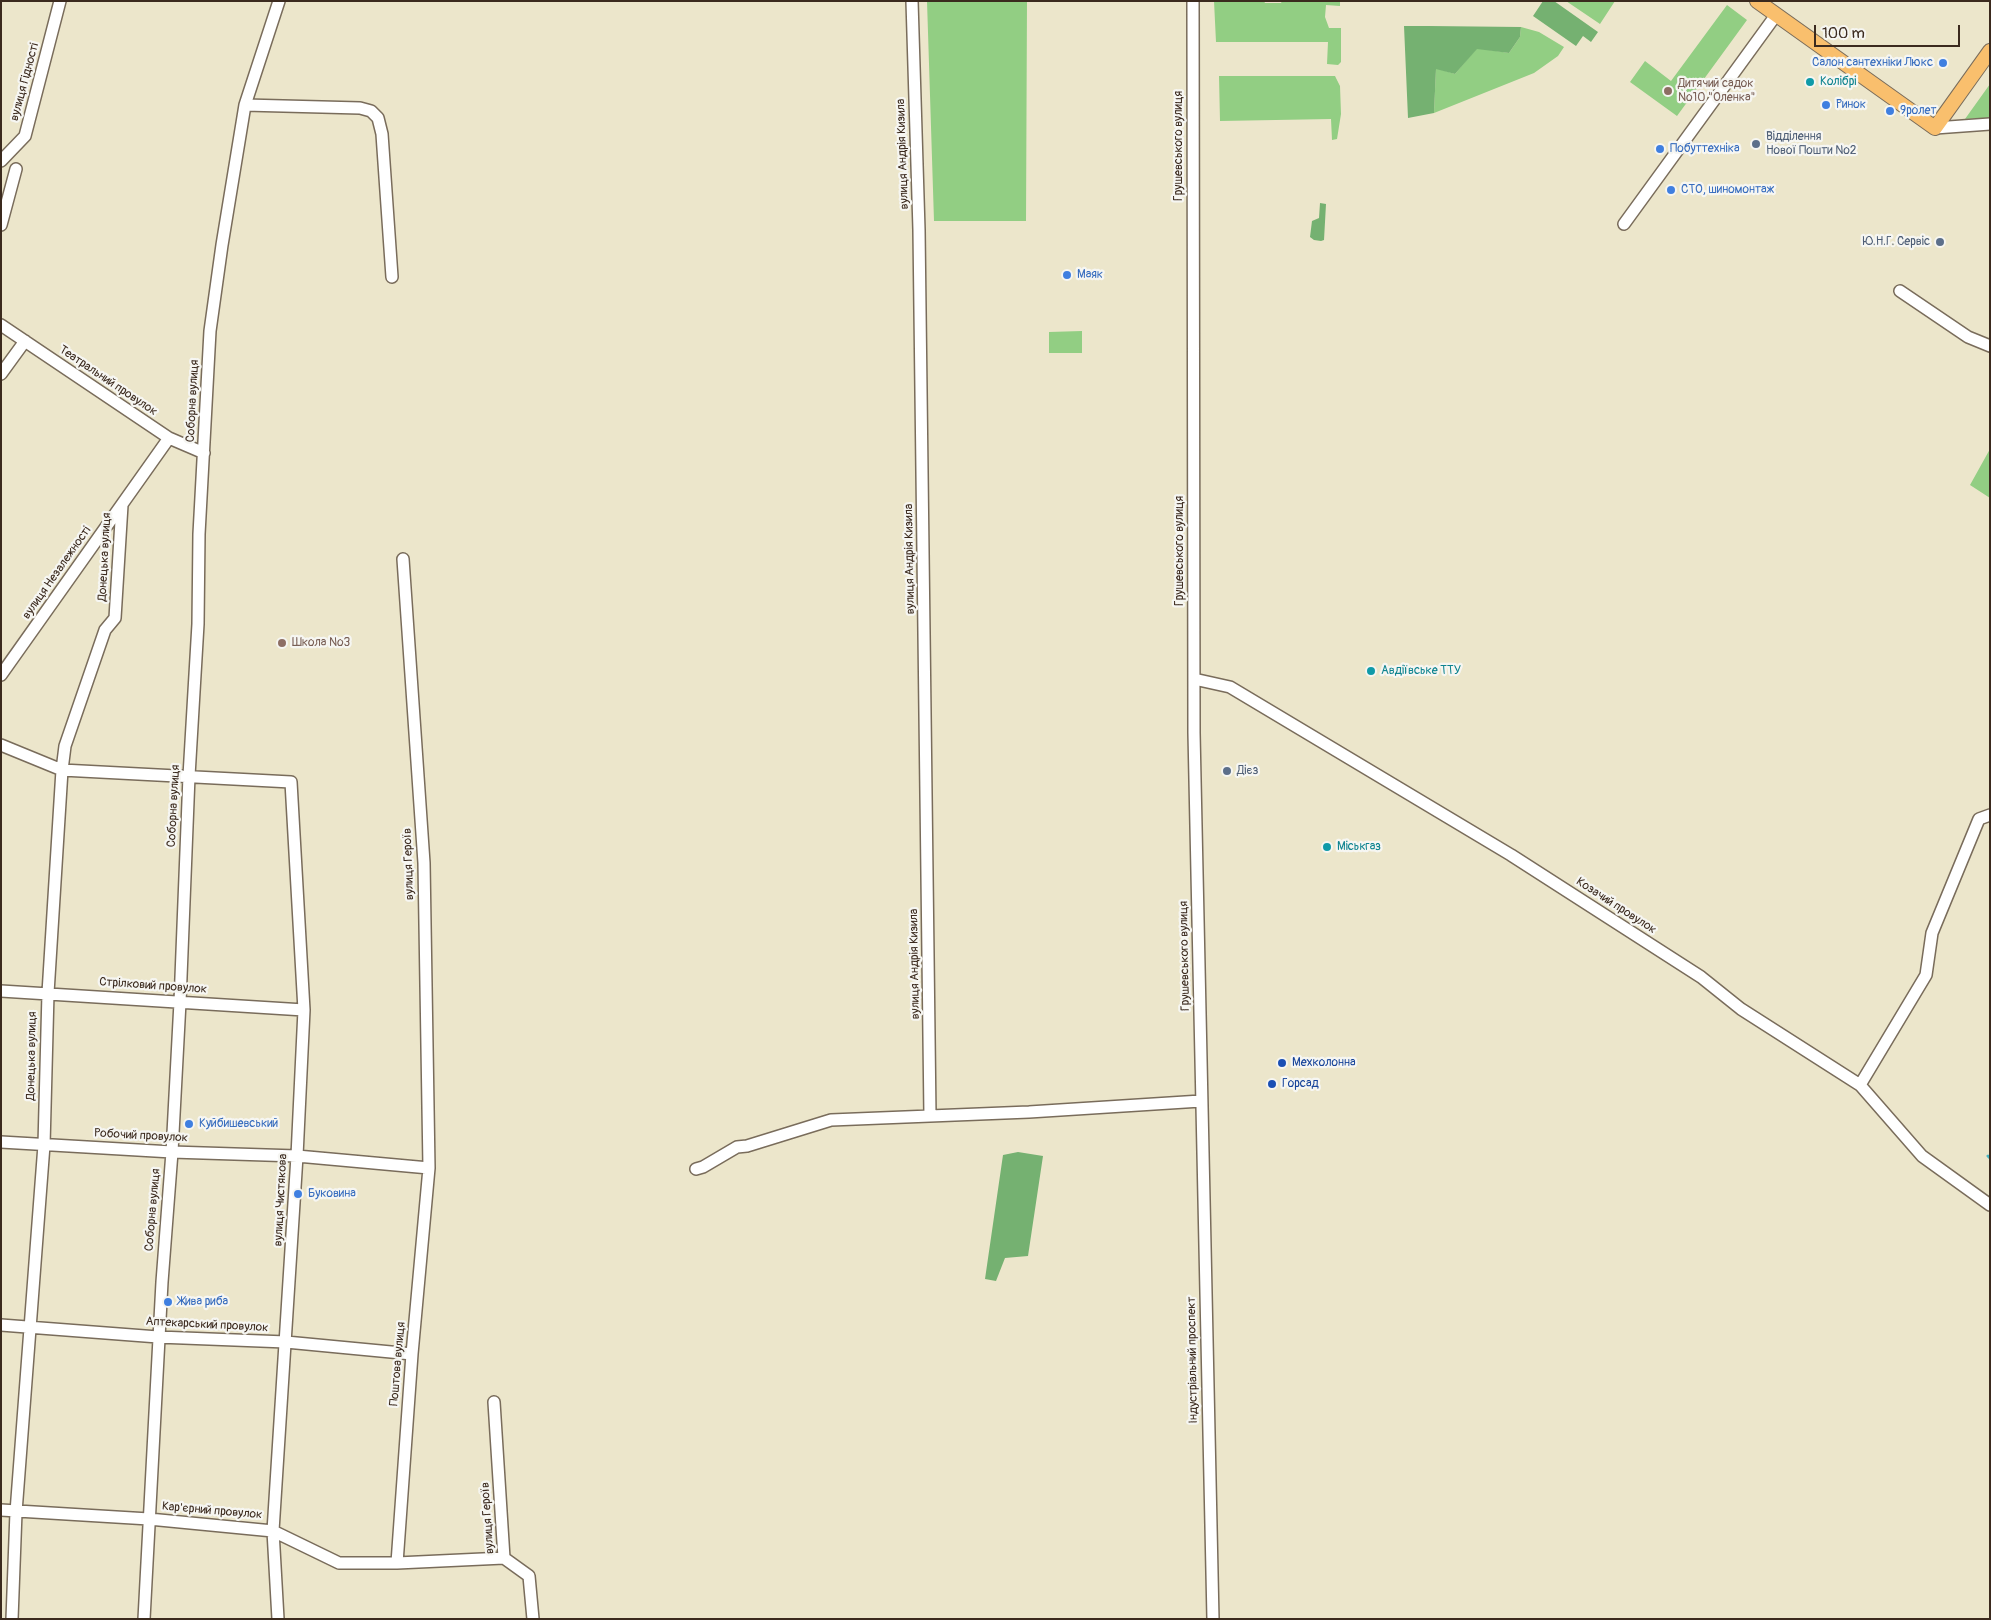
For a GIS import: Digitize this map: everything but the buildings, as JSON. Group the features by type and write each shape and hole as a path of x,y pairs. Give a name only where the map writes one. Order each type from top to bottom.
{"main road":[{"path":"1757,1 1935,128 1990,51"}],"street":[{"name":"вулиця Гідності","path":"1,161 26,136 60,1"},
{"name":"Соборна вулиця","path":"144,1619 158,1337 172,1152 180,1002 210,331 222,245 246,105 279,1"},
{"name":"вулиця Андрія Кизила","path":"912,1 919,230 930,1116"},
{"name":"Грушевського вулиця","path":"1193,1 1194,679 1201,1101"},
{"path":"1624,224 1776,15"},
{"path":"246,105 360,108 371,111 378,118 382,134 392,277"},
{"path":"1935,128 1990,124"},
{"path":"1,226 16,169"},
{"path":"1900,291 1968,337 1990,346"},
{"name":"Театральний провулок","path":"1,325 169,438 204,453"},
{"path":"1,374 25,341"},
{"name":"вулиця Незалежності","path":"1,675 169,438"},
{"name":"Донецька вулиця","path":"12,1619 16,1512 44,1144 48,994 62,770 65,746 102,638 105,630 115,618 122,505"},
{"name":"вулиця Героїв","path":"404,559 424,863 429,1168"},
{"name":"Козачий провулок","path":"1194,679 1230,687 1511,855 1701,977 1741,1009 1860,1085 1922,1156 1990,1205"},
{"path":"1,745 62,770 189,776"},
{"name":"вулиця Чистякова","path":"189,776 291,782 304,1010 286,1342 273,1531 278,1619"},
{"path":"1860,1085 1926,975 1932,933 1979,819 1990,815"},
{"name":"Стрілковий провулок","path":"1,991 304,1010"},
{"path":"696,1169 703,1167 737,1147 747,1146 831,1120 1201,1101"},
{"name":"Індустріальний проспект","path":"1201,1101 1213,1619"},
{"name":"Робочий провулок","path":"1,1142 172,1152 297,1156 429,1168"},
{"name":"Поштова вулиця","path":"397,1563 412,1354 429,1168"},
{"name":"Аптекарський провулок","path":"1,1325 158,1337 286,1342 412,1354"},
{"name":"вулиця Героїв","path":"494,1402 504,1558 529,1576 533,1619"},
{"name":"Кар'єрний провулок","path":"1,1510 149,1519 273,1531 339,1563 397,1563 504,1558"}],"green space":[{"path":"927,1 1027,1 1026,221 934,221"},
{"path":"1214,1 1281,3 1282,1 1340,1 1340,6 1326,5 1325,17 1329,28 1341,28 1341,62 1338,65 1327,64 1328,42 1216,42"},
{"path":"1543,1 1554,1 1598,32 1591,42 1583,36 1576,46 1533,16"},
{"path":"1566,1 1615,1 1600,24"},
{"path":"1727,5 1747,20 1677,116 1630,82 1645,61 1671,81"},
{"path":"1404,26 1521,27 1520,37 1509,53 1477,49 1455,74 1436,69 1434,113 1408,118"},
{"path":"1521,27 1539,32 1564,47 1558,56 1534,73 1434,113 1436,68 1455,74 1477,48 1509,53 1520,37"},
{"path":"1219,76 1335,76 1340,86 1341,114 1337,139 1332,140 1331,119 1220,121"},
{"path":"1990,84 1990,118 1965,119"},
{"path":"1320,203 1326,204 1324,240 1321,241 1310,237 1312,221 1319,218"},
{"path":"1082,331 1082,353 1049,353 1049,332"},
{"path":"1990,449 1990,498 1970,485"},
{"path":"1018,1152 1043,1156 1028,1256 1005,1258 996,1281 985,1279 1003,1155"}],"place":[{"name":"Салон сантехніки Люкс","path":"1943,63"},
{"name":"Колібрі","path":"1810,82"},
{"name":"Дитячий садок №10 \"Оленка\"","path":"1668,91"},
{"name":"Ринок","path":"1826,105"},
{"name":"9ролет","path":"1890,111"},
{"name":"Відділення Нової Пошти №2","path":"1756,144"},
{"name":"Побуттехніка","path":"1660,149"},
{"name":"СТО, шиномонтаж","path":"1671,190"},
{"name":"Ю.Н.Г. Сервіс","path":"1940,242"},
{"name":"Маяк","path":"1067,275"},
{"name":"Школа №3","path":"282,643"},
{"name":"Авдіївське ТТУ","path":"1371,671"},
{"name":"Дієз","path":"1227,771"},
{"name":"Міськгаз","path":"1327,847"},
{"name":"Мехколонна","path":"1282,1063"},
{"name":"Горсад","path":"1272,1084"},
{"name":"Куйбишевський","path":"189,1124"},
{"name":"Буковина","path":"298,1194"},
{"name":"Жива риба","path":"168,1302"}]}
